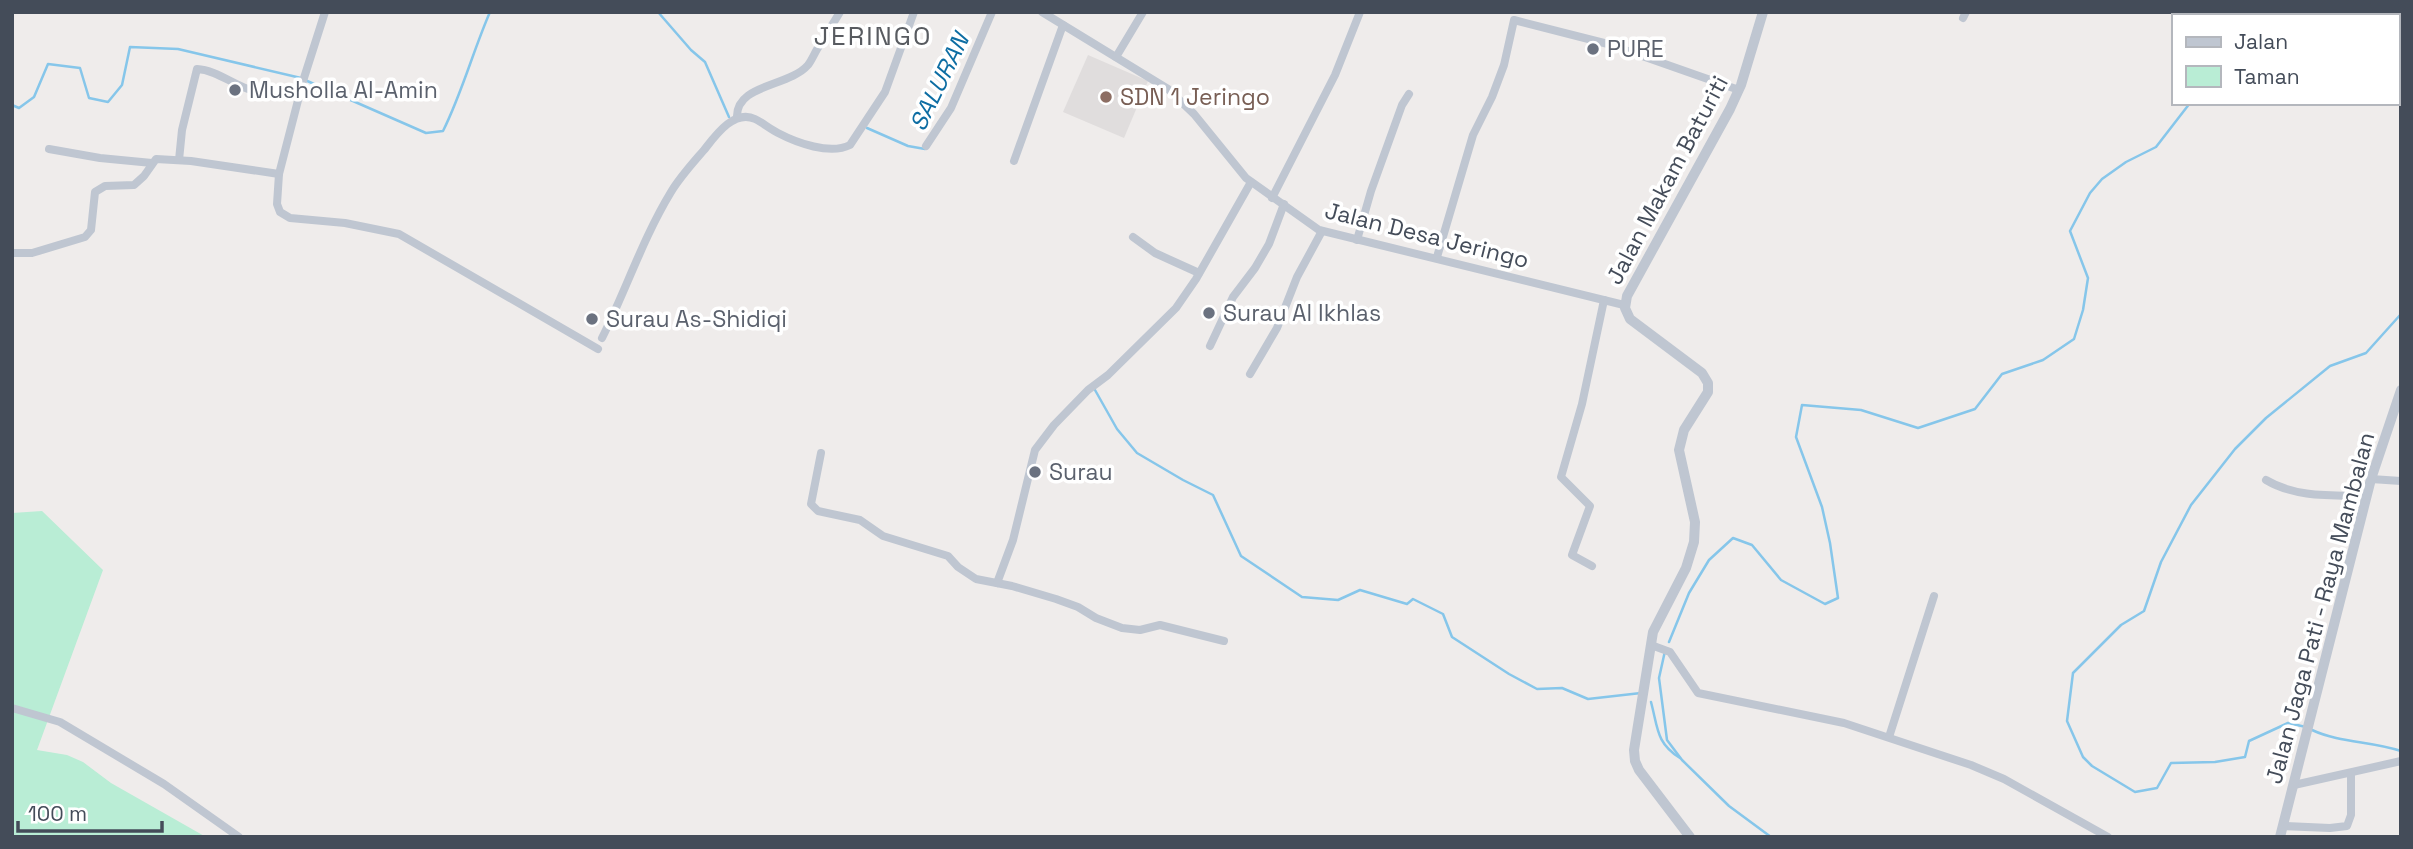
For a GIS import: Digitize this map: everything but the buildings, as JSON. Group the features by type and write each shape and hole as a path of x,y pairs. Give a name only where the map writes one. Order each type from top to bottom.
{"street":[{"path":"325,12 279,174 277,204 280,212 290,218 345,223 399,234 598,349"},
{"path":"737,118 736,109 740,102 756,91 791,79 809,64 839,12"},
{"path":"602,338 626,282 672,190 712,139 737,118 744,117 754,118 785,136 806,144 836,148 848,146 854,141 885,92 915,12"},
{"path":"926,146 951,108 992,12"},
{"name":"Jalan Desa Jeringo","path":"1042,12 1158,82 1194,114 1238,171 1272,198 1322,231 1437,257 1624,305"},
{"path":"1116,57 1143,12"},
{"path":"1272,198 1335,75 1360,12"},
{"name":"Jalan Makam Baturiti","path":"1690,837 1639,770 1635,761 1635,744 1656,623 1691,552 1695,522 1679,457 1679,443 1709,386 1702,373 1630,319 1624,305 1739,90 1763,12"},
{"path":"1437,257 1473,135 1504,65 1514,20 1608,44 1739,90"},
{"path":"1014,161 1063,25"},
{"path":"179,160 182,130 197,69 223,76 231,83 252,90 299,97"},
{"path":"1357,240 1371,191 1402,105 1409,94"},
{"path":"49,149 152,163"},
{"path":"12,253 32,253 85,237 91,230 95,192 105,186 134,185 152,163 159,159 279,174"},
{"path":"997,583 1013,540 1035,450 1054,425 1088,390 1108,375 1164,321 1199,273 1251,182"},
{"path":"1210,346 1233,297 1269,244 1284,204"},
{"path":"1251,374 1277,328 1297,277 1322,231"},
{"path":"1133,237 1155,253 1199,273"},
{"path":"1592,566 1572,555 1590,506 1561,477 1582,404 1604,300"},
{"name":"Jalan Jaga Pati - Raya Mambalan","path":"2282,831 2371,479 2401,390"},
{"path":"821,453 811,504 818,511 860,520 883,536 948,556 976,579 1029,590 1079,607 1096,618 1122,628 1140,630 1160,625 1224,641"},
{"path":"2371,479 2401,481"},
{"path":"2266,480 2300,493 2367,496"},
{"path":"1889,737 1934,596"},
{"path":"1651,645 1670,652 1698,693 1844,723 1971,765 2004,779 2108,837"},
{"path":"12,708 60,722 164,784 239,837"},
{"path":"2294,785 2401,761"},
{"path":"2282,831 2347,826 2351,815 2351,773"}],"shaded area":[{"name":"SDN 1 Jeringo","path":"1088,55 1148,81 1124,138 1063,112"}],"green space":[{"path":"42,511 103,570 37,750 67,755 83,762 111,783 206,837 12,837 12,513"}],"waterway":[{"path":"305,80 426,133 443,131 490,12"},
{"path":"658,12 705,62 729,117"},
{"path":"12,105 19,108 34,97 48,64 80,68 89,98 108,102 122,85 130,47 178,49 301,78"},
{"path":"1669,642 1689,593 1709,560 1733,538 1752,545 1781,580 1825,604 1838,598 1822,507 1796,437 1802,405 1861,410 1918,428 1975,409 2002,374 2043,360 2074,339 2083,310 2088,278 2070,231 2090,193 2102,179 2126,162 2156,147 2188,105"},
{"name":"SALURAN","path":"867,128 908,146 925,149"},
{"path":"2306,727 2288,723 2249,741 2245,757 2215,762 2171,763 2157,788 2135,792 2092,766 2083,757 2067,721 2073,673 2121,625 2144,611 2161,562 2191,505 2235,449 2266,418 2330,366 2366,353 2401,314"},
{"path":"1095,390 1117,429 1137,453 1213,495 1241,556 1302,597 1338,600 1360,590 1407,604 1413,599 1443,614 1452,637 1537,689 1562,688 1588,699 1641,693"},
{"path":"1665,651 1659,678 1667,740 1682,760 1729,806 1771,837"},
{"path":"1651,702 1662,741 1680,758"},
{"path":"2312,730 2401,751"}],"place":[{"name":"PURE","path":"1593,49"},
{"name":"Musholla Al-Amin","path":"235,90"},
{"name":"SDN 1 Jeringo","path":"1106,97"},
{"name":"Surau Al Ikhlas","path":"1209,313"},
{"name":"Surau As-Shidiqi","path":"592,319"},
{"name":"Surau","path":"1035,472"}],"district":[{"name":"JERINGO","path":"873,36"}]}
